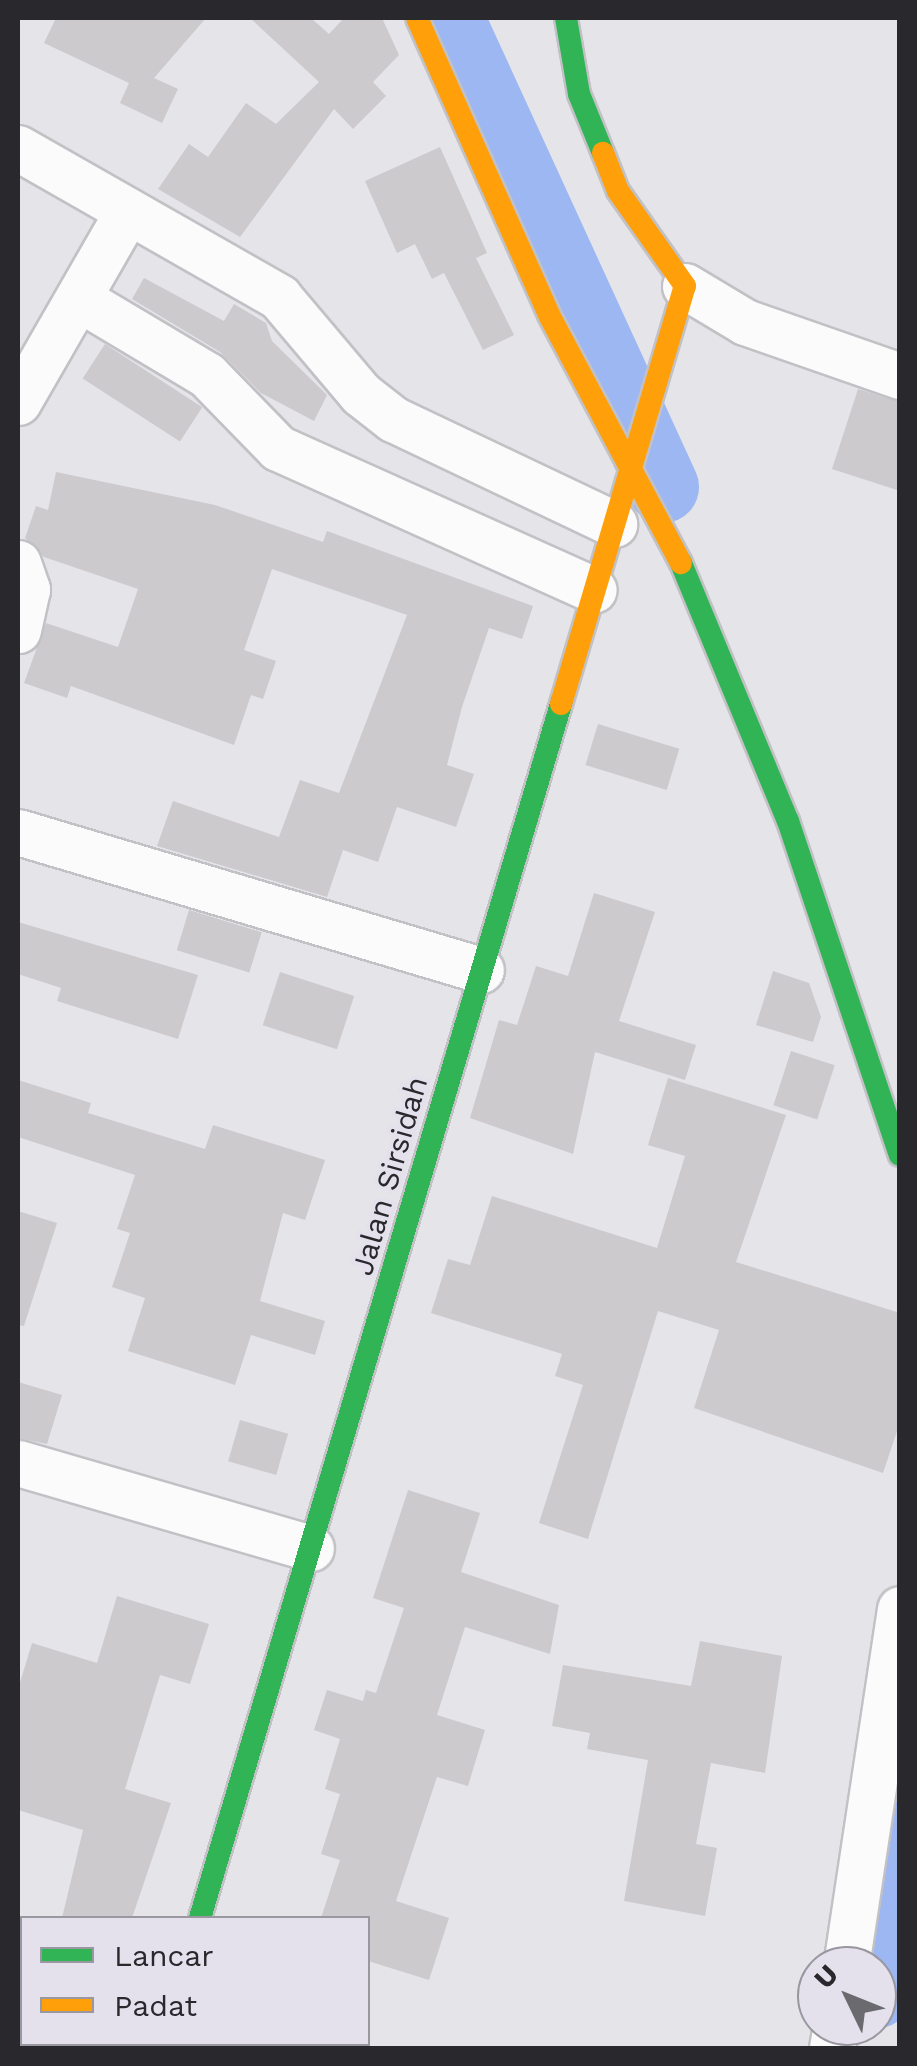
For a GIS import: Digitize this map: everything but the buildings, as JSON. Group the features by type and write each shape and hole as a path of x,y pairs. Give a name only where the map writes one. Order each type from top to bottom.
{"street":[{"path":"417,18 550,315 634,457 701,601 788,822 900,1156"},
{"path":"566,18 580,94 618,191 685,286 745,322 900,376"},
{"path":"18,148 296,310 384,413 614,524"},
{"path":"18,402 128,211"},
{"name":"Jalan Sirsidah","path":"201,1916 685,286"},
{"path":"78,298 206,376 266,440 594,590"},
{"path":"18,563 27,590 18,630"},
{"path":"18,832 482,970"},
{"path":"18,1463 311,1548"},
{"path":"849,1946 900,1610"}],"waterway":[{"path":"448,18 663,487"},
{"path":"884,1946 900,1837"}],"traffic: fast":[{"path":"566,18 579,94 603,153"},
{"path":"681,563 788,821 900,1155"},
{"path":"201,1916 561,704"}],"traffic: slow":[{"path":"417,18 549,315 681,563"},
{"path":"561,704 685,286 618,191 603,153"}]}
